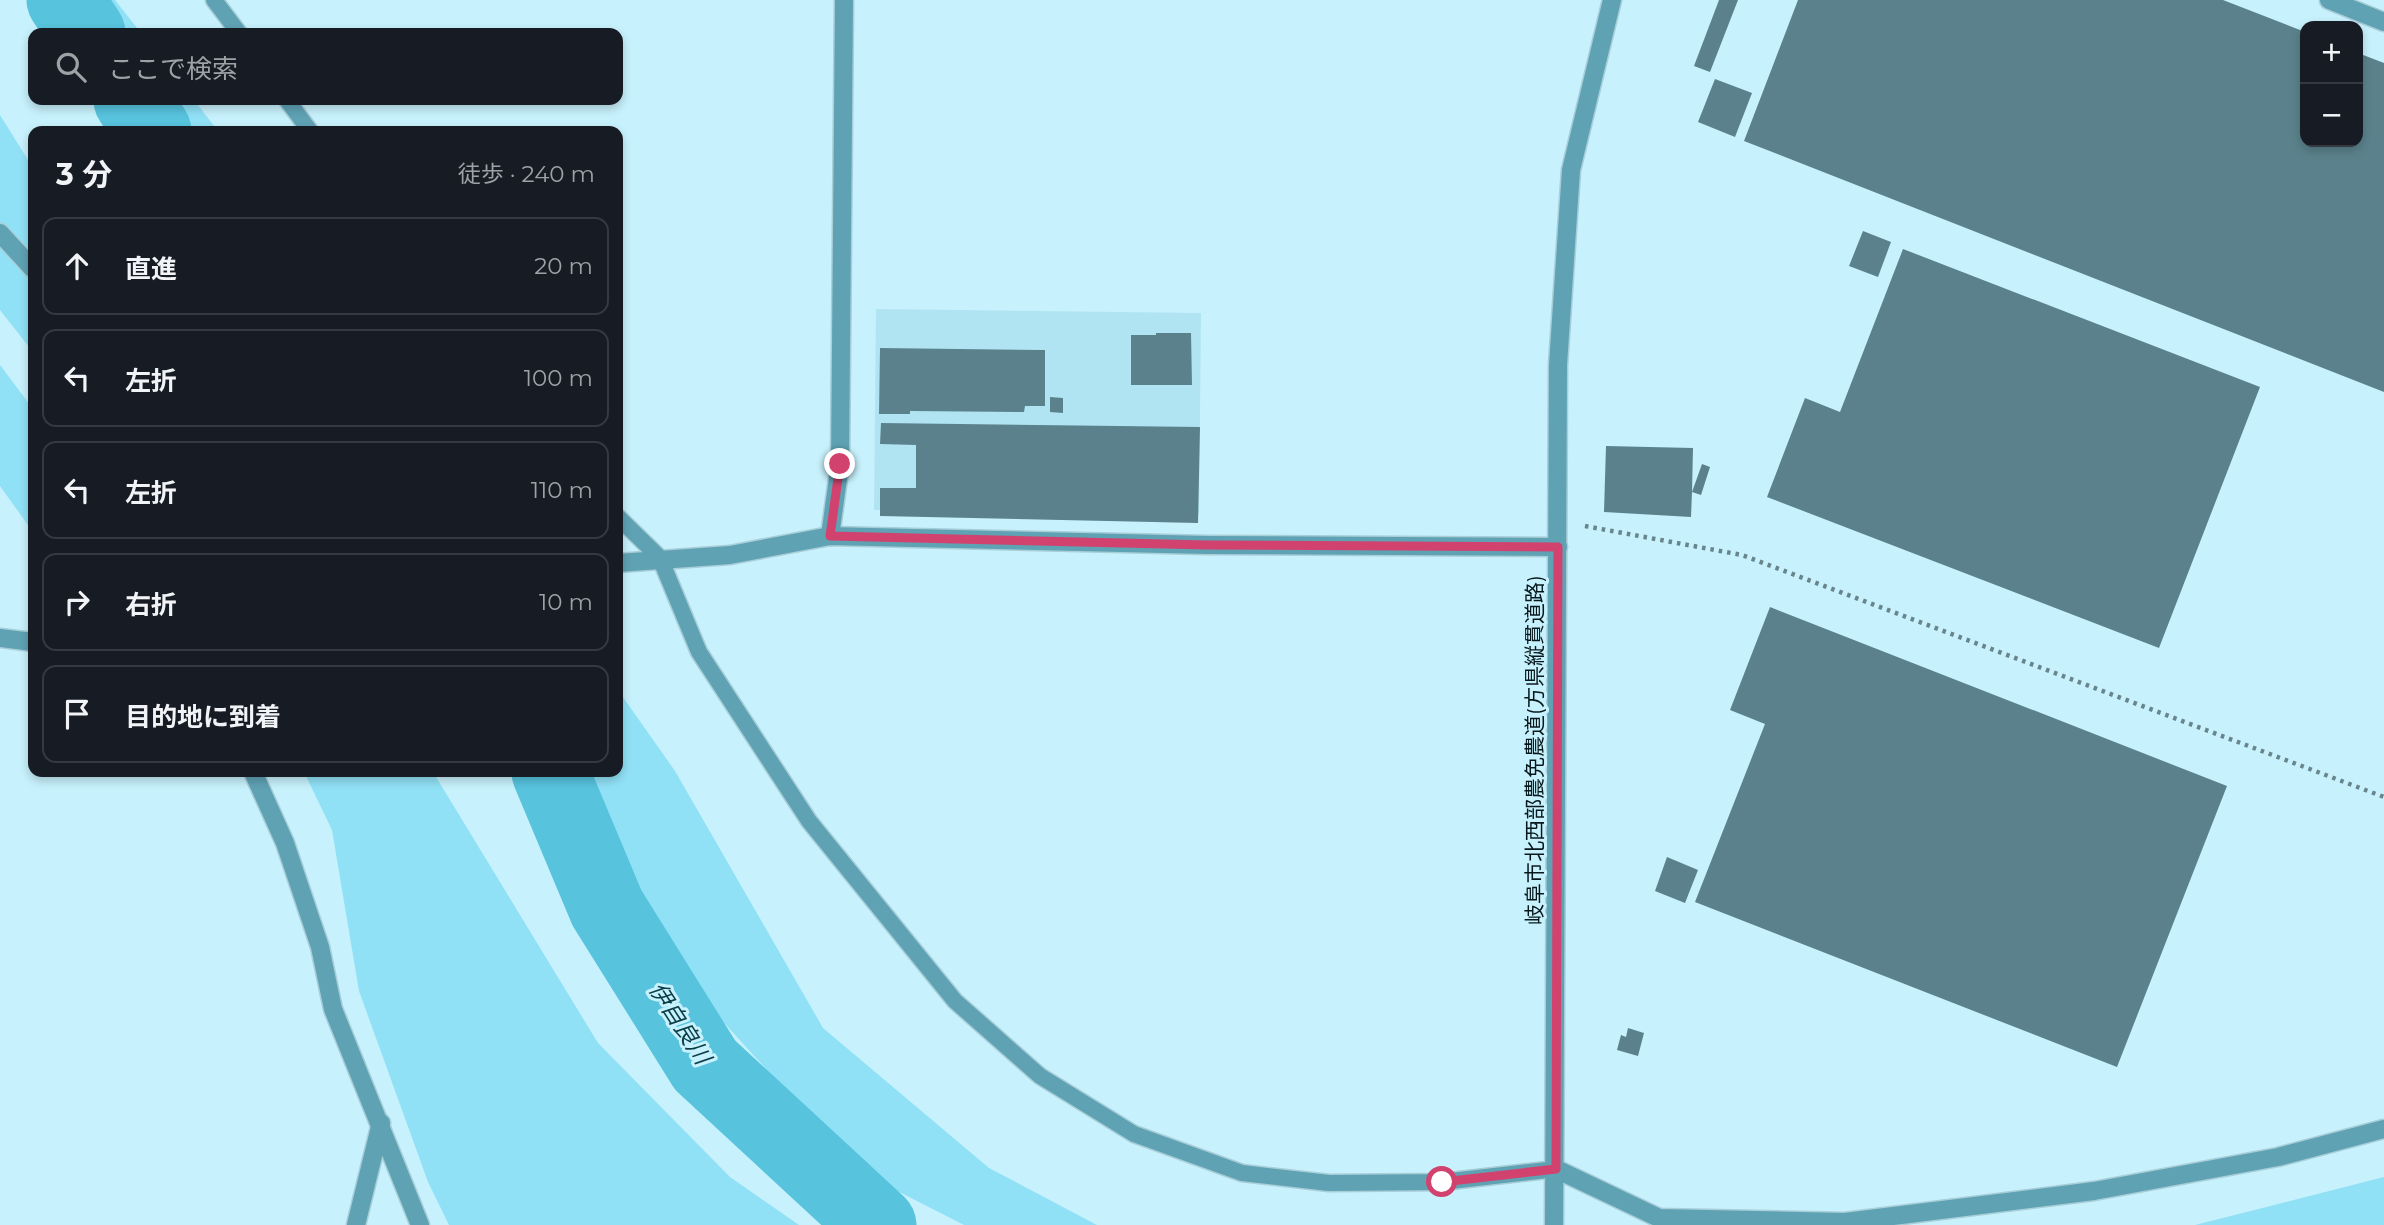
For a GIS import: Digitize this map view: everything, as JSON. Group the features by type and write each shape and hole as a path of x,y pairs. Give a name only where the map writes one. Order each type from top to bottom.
{"street":[{"path":"830,536 840,464 844,0"},
{"name":"岐阜市北西部農免農道(方県縦貫道路)","path":"1554,1217 1558,365 1571,170 1612,0"},
{"path":"2329,0 2384,22"},
{"path":"0,233 28,264"},
{"path":"623,562 730,555 830,536 1194,545 1558,547"},
{"path":"0,638 28,641"},
{"path":"255,777 285,843 320,947 333,1009 420,1225"},
{"path":"356,1225 381,1123"},
{"path":"1556,1169 1659,1218 1845,1222 2094,1192 2278,1157 2384,1129"}],"lane":[{"path":"215,0 235,28"},
{"path":"291,105 306,126"},
{"path":"623,522 660,558 699,652 809,821 955,1001 1040,1076 1133,1134 1242,1173 1329,1183 1442,1182 1556,1169"}],"path":[{"path":"1557,521 1742,555 2384,797"}],"shaded area":[{"path":"35,0 115,0 137,28 60,28"},
{"path":"128,105 198,105 214,126 146,126"},
{"path":"0,115 28,160 28,346 0,310"},
{"path":"876,309 1201,313 1199,514 874,510"},
{"path":"0,365 28,402 28,525 0,486"},
{"path":"623,697 675,771 823,1028 989,1168 1097,1225 964,1225 860,1172 655,947 559,777 623,777"},
{"path":"306,777 436,777 598,1043 730,1177 799,1225 449,1225 428,1182 359,991 332,830"},
{"path":"2384,1177 2384,1225 2195,1225"}],"building":[{"path":"1719,0 1738,0 1710,72 1694,66"},
{"path":"1798,0 2223,0 2300,30 2300,147 2363,147 2363,55 2384,63 2384,392 1744,141"},
{"path":"1715,79 1752,93 1735,137 1698,122"},
{"path":"1863,231 1891,242 1878,277 1849,266"},
{"path":"1903,249 2260,387 2159,648 1767,497 1805,398 1840,412"},
{"path":"1191,333 1192,385 1131,385 1131,335"},
{"path":"880,348 1045,350 1045,406 1025,406 1024,412 910,411 910,414 879,414"},
{"path":"1050,397 1063,398 1063,413 1050,412"},
{"path":"881,423 1200,427 1198,523 880,516 880,488 916,488 916,445 880,444"},
{"path":"1606,446 1693,448 1691,517 1604,512"},
{"path":"1702,464 1710,467 1701,495 1692,492"},
{"path":"1770,607 2227,786 2117,1067 1695,902 1765,724 1730,710"},
{"path":"1667,857 1698,870 1685,903 1655,891"},
{"path":"1628,1028 1644,1033 1638,1056 1617,1050 1621,1035 1626,1037"}],"waterway":[{"name":"伊自良川","path":"65,0 84,28"},
{"name":"伊自良川","path":"135,105 150,126"},
{"name":"伊自良川","path":"552,777 607,908 705,1065 878,1225"}],"route":[{"path":"840,464 830,536 1207,545 1558,547 1556,1169 1442,1182"}]}
